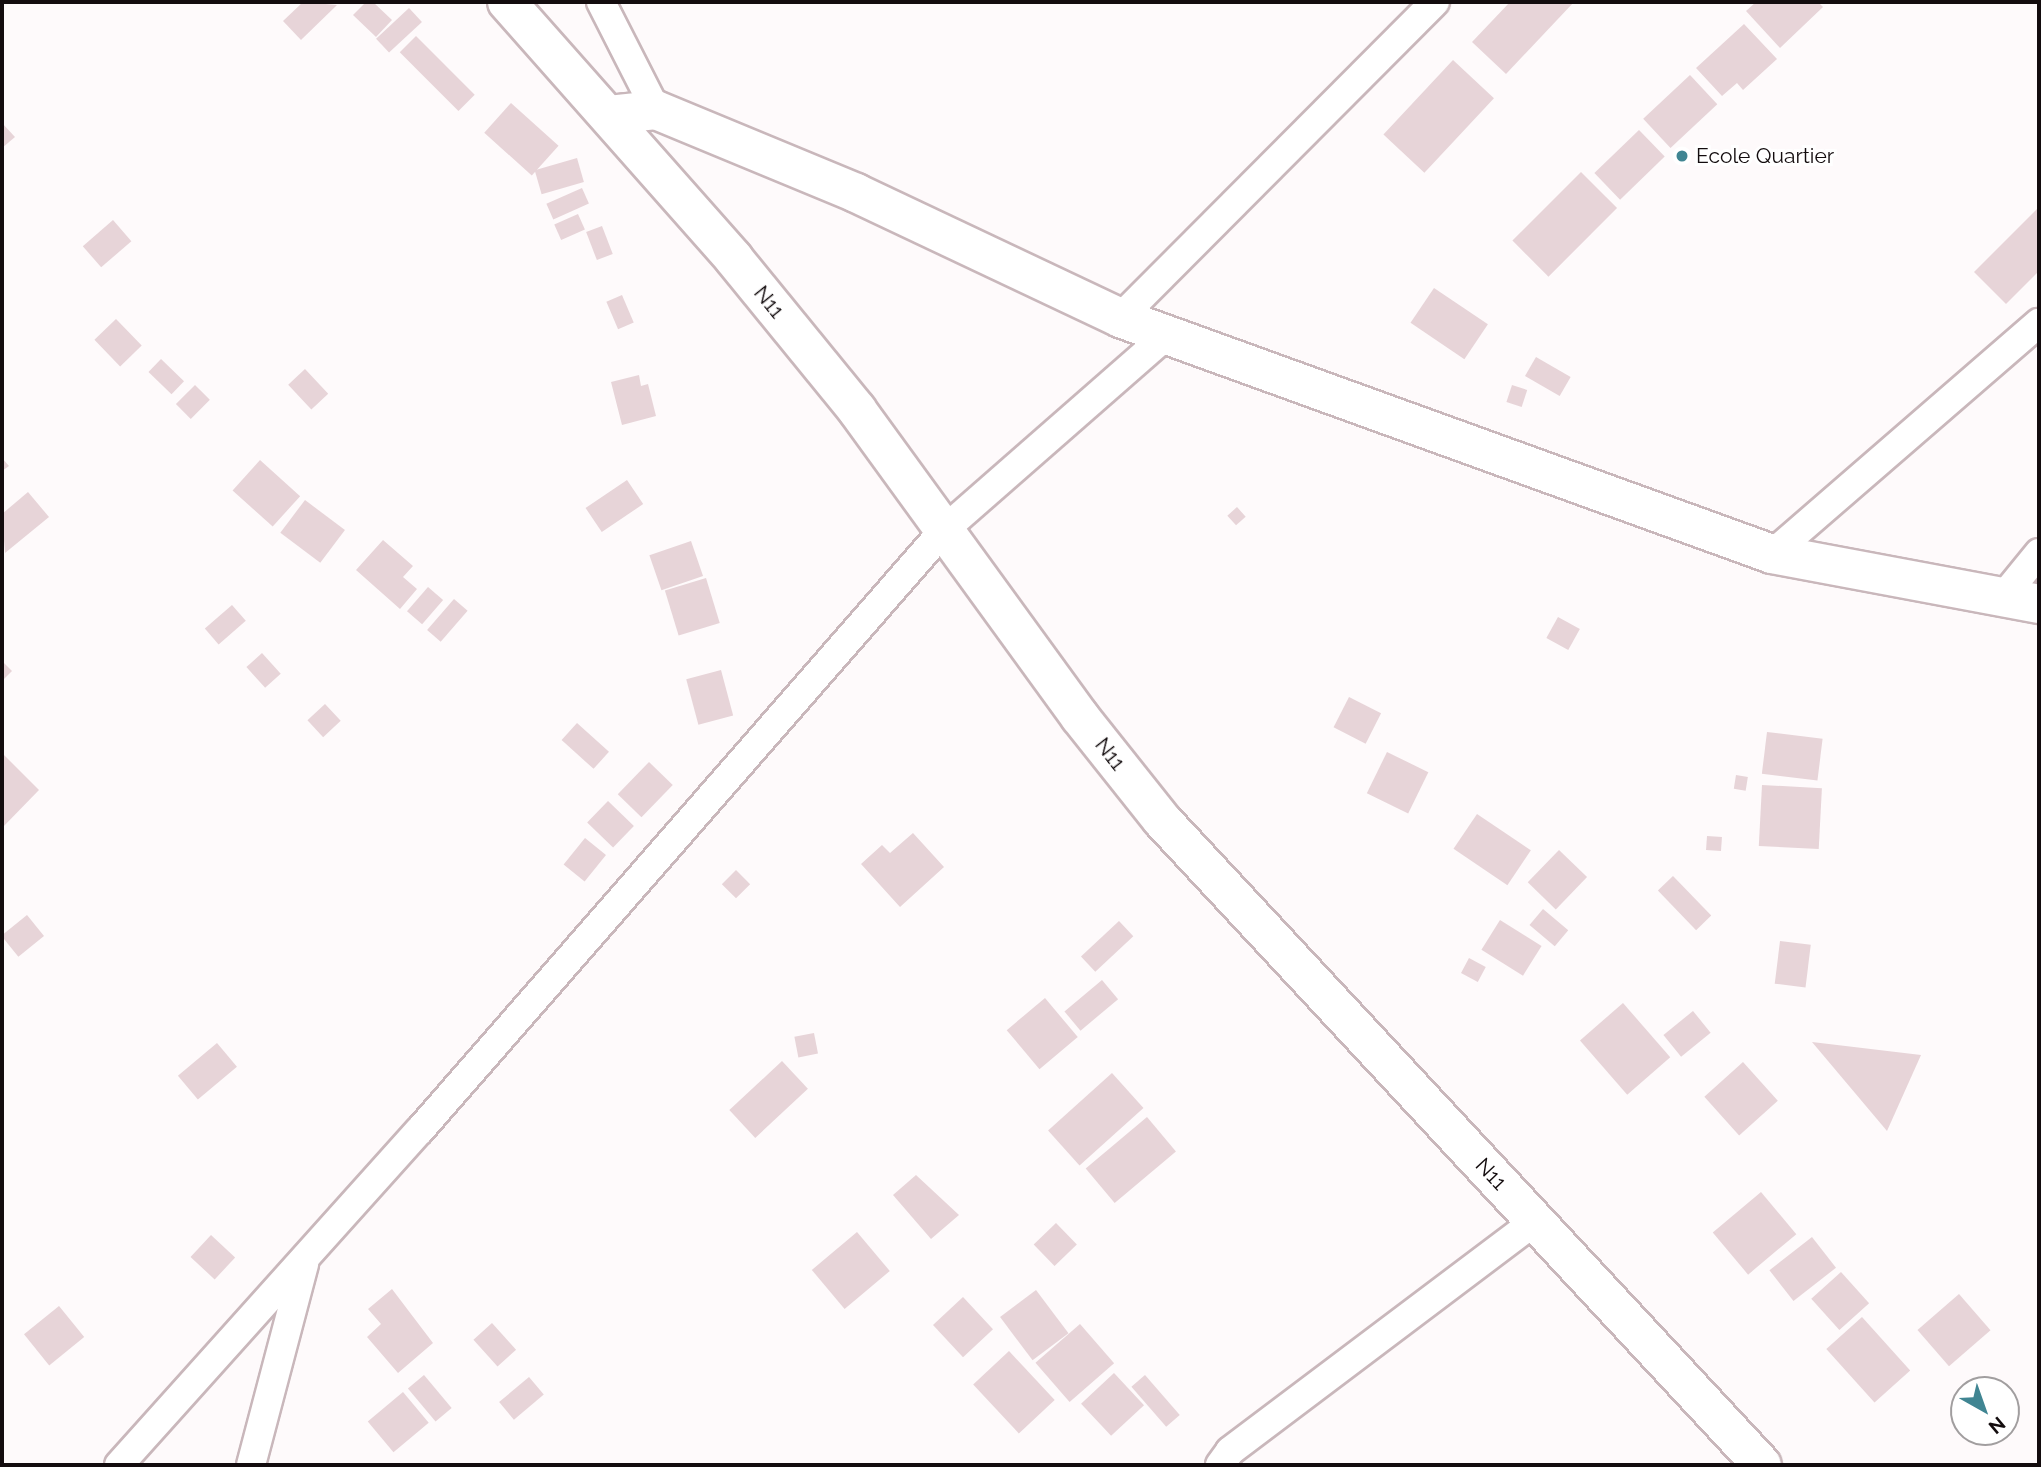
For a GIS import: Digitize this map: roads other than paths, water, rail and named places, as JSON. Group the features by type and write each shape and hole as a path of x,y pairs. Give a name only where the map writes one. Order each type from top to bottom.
{"main road":[{"name":"N11","path":"507,2 609,115 848,399 1161,819 1762,1465"},
{"path":"609,115 656,110 856,193 1120,318 1772,554 2021,601"}],"street":[{"path":"601,2 656,110"},
{"path":"1120,318 1435,2"},
{"path":"1772,554 2039,323"},
{"path":"119,1465 305,1258 944,530 1167,335"},
{"path":"2021,601 2039,553"},
{"path":"1220,1465 1230,1451 1535,1222"},
{"path":"251,1465 305,1258"}],"place":[{"name":"Ecole Quartier","path":"1682,156"}]}
